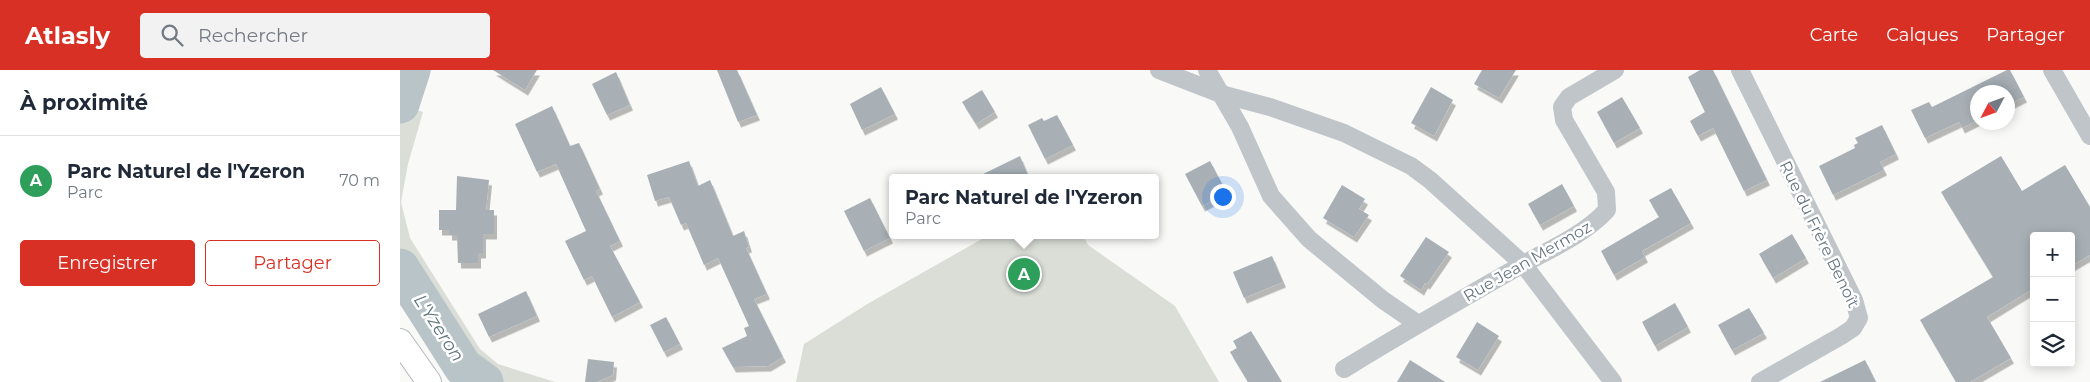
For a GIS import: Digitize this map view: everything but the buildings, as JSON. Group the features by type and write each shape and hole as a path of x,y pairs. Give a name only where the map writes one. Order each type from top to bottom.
{"main road":[{"path":"400,341 429,382"}],"street":[{"path":"1159,70 1221,94 1270,107 1344,133 1393,155 1430,180 1523,264 1613,382"},
{"path":"1207,70 1240,127 1271,196 1309,240 1383,300 1418,324"},
{"name":"Rue Jean Mermoz","path":"1344,368 1597,221 1607,210 1606,192 1564,120 1562,106 1569,97 1615,70"},
{"name":"Rue du Frère Benoît","path":"1740,70 1854,300 1859,318 1853,328 1841,336 1760,382"},
{"path":"2052,70 2090,136"}],"shaded area":[{"path":"400,70 431,70 417,110 423,112 408,164 401,202 410,238 480,349 498,364 555,382 454,382 400,305"},
{"path":"982,239 1085,239 1088,245 1175,306 1219,382 796,382 804,344 869,303"}],"waterway":[{"name":"L'Yzeron","path":"400,104 411,70"},
{"name":"L'Yzeron","path":"400,268 463,367 484,382"}],"place":[{"name":"Parc Naturel de l'Yzeron","path":"1024,274"}]}
